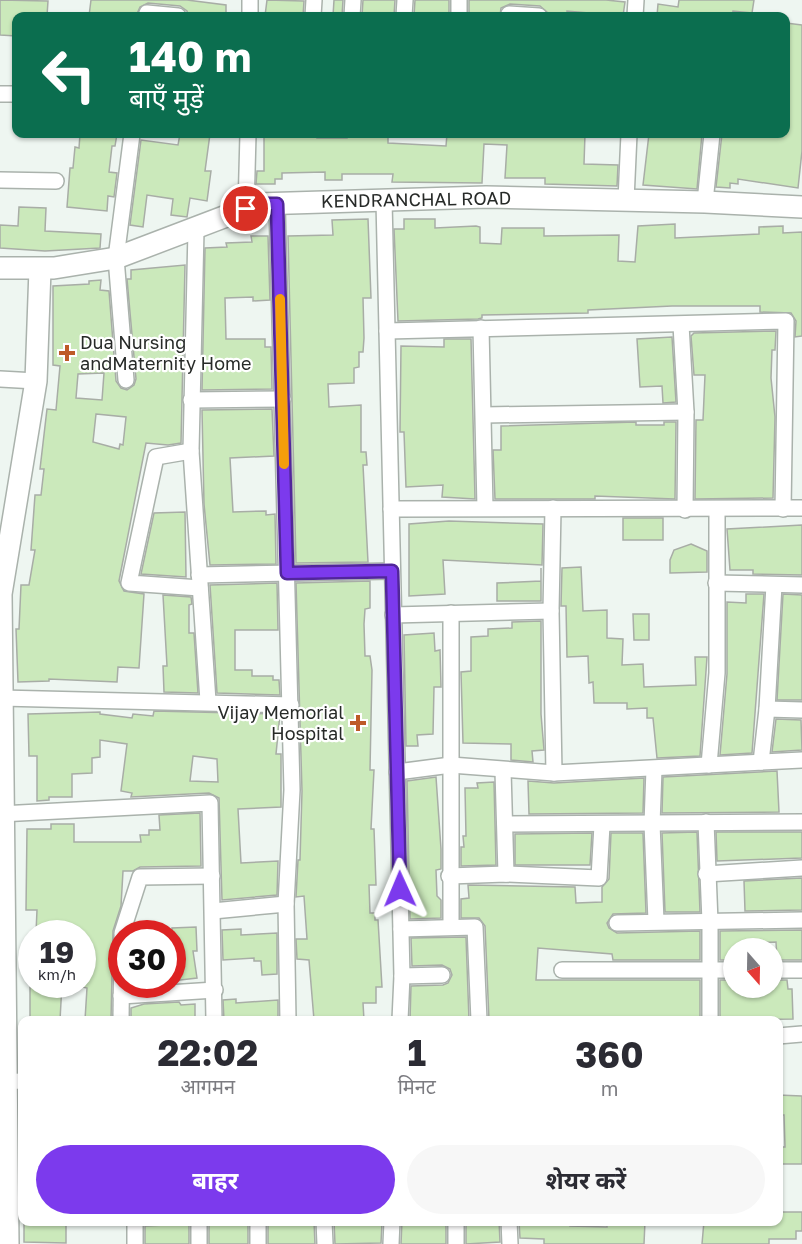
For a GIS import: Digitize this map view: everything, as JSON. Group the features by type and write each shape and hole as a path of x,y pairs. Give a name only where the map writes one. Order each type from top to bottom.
{"street":[{"path":"126,380 116,258 131,138"},
{"path":"246,209 248,138"},
{"path":"626,200 629,138"},
{"path":"705,202 712,138"},
{"path":"0,180 56,181"},
{"name":"KENDRANCHAL ROAD","path":"0,268 40,269 116,258 196,230 258,204 486,197 801,203"},
{"path":"384,201 402,976 400,1016"},
{"path":"277,204 291,705 292,790 286,904 288,1016"},
{"path":"196,230 191,451 208,701"},
{"path":"8,1244 15,1198 2,923 0,594 36,381 40,269"},
{"path":"387,331 786,321 783,509"},
{"path":"681,324 686,412 685,510"},
{"path":"481,328 485,508"},
{"path":"0,379 36,381"},
{"path":"191,400 283,399"},
{"path":"484,415 686,412"},
{"path":"191,451 156,457 129,583 200,581 287,573 392,571"},
{"path":"553,508 551,611 554,773"},
{"path":"391,509 802,508"},
{"path":"709,765 717,673 717,510"},
{"path":"716,583 802,585"},
{"path":"761,762 767,709 774,585"},
{"path":"393,615 551,611"},
{"path":"451,613 453,829 449,876 451,927"},
{"path":"2,698 208,701 291,705"},
{"path":"767,709 802,711"},
{"path":"397,772 451,765 503,771 554,773 802,760"},
{"path":"654,769 652,824 656,921"},
{"path":"503,771 506,874"},
{"path":"1,814 210,803 214,1016"},
{"path":"706,822 706,874 710,922 710,1016"},
{"path":"505,824 802,822"},
{"path":"449,876 506,874 599,878 602,825"},
{"path":"706,874 802,868"},
{"path":"126,920 140,877 212,876"},
{"path":"213,911 286,904"},
{"path":"616,922 802,920"},
{"path":"400,929 475,927 479,1016"},
{"path":"562,970 723,970"},
{"path":"783,970 802,970"},
{"path":"402,976 442,975"},
{"path":"186,992 215,990"},
{"path":"121,998 121,1016"},
{"path":"783,1035 802,1034"},
{"path":"135,1226 135,1244"},
{"path":"199,1226 199,1244"},
{"path":"258,1226 258,1244"},
{"path":"324,1226 325,1244"},
{"path":"391,1244 392,1226"},
{"path":"456,1226 456,1244"},
{"path":"509,1226 510,1244"}],"building":[{"path":"0,0 48,1 47,12 12,12 12,36 0,35"},
{"path":"91,0 187,0 226,5 226,12 187,12 180,6 148,3 140,7 138,12 90,12"},
{"path":"267,0 304,1 303,12 266,12"},
{"path":"334,0 343,0 342,12 333,12"},
{"path":"363,0 395,0 394,12 362,12"},
{"path":"415,0 449,0 449,12 414,12"},
{"path":"469,0 625,2 624,12 547,12 540,6 510,4 501,8 500,12 469,12"},
{"path":"679,0 754,0 752,12 657,12 658,4 678,7"},
{"path":"790,24 802,25 802,151 798,188 738,179 738,184 730,183 730,188 716,187 722,138 790,138"},
{"path":"80,138 116,138 115,146 112,146 109,172 117,173 114,197 108,196 107,211 67,207 70,168 73,168 75,147 79,148"},
{"path":"179,138 209,138 205,171 211,171 207,201 190,198 187,217 171,215 173,199 147,195 143,227 130,225 141,140 178,145"},
{"path":"264,138 388,138 388,143 446,146 447,138 585,138 584,164 618,165 617,186 545,184 545,178 505,178 507,145 484,144 482,183 392,182 393,174 342,174 342,180 325,180 325,172 282,173 282,179 275,179 275,184 256,184 257,171 264,171"},
{"path":"649,138 702,138 697,189 643,185"},
{"path":"19,207 46,208 45,231 101,234 100,248 45,251 0,248 0,225 18,226"},
{"path":"368,219 371,298 363,298 363,352 359,352 359,367 354,368 354,383 328,384 329,407 361,405 361,452 366,452 367,465 363,465 368,562 296,563 288,236 333,235 332,220"},
{"path":"404,219 435,219 435,228 480,227 480,243 501,244 502,228 544,228 544,236 619,235 618,261 635,262 638,226 675,224 675,238 759,234 759,227 783,226 783,233 802,232 802,336 795,337 796,321 791,313 760,312 760,306 672,306 588,310 588,313 482,315 482,318 478,319 398,321 394,229 404,229"},
{"path":"251,236 268,236 270,300 253,301 253,297 225,298 226,339 265,339 265,347 271,347 272,389 202,390 205,248 227,247 226,243 252,242"},
{"path":"185,265 181,443 168,445 146,443 119,581 124,591 144,594 139,668 118,667 117,682 49,679 49,681 18,682 16,629 19,629 21,585 29,585 35,550 31,550 35,495 41,495 44,469 40,469 47,409 56,410 60,366 53,365 53,286 89,284 89,281 101,280 100,290 109,291 116,381 121,388 127,390 134,385 136,379 127,279 131,279 131,270","holes":["104,373 102,400 76,398 78,374","96,414 126,417 123,445 120,444 119,449 93,442"]},
{"path":"776,331 775,350 772,350 771,378 775,417 773,498 695,499 696,420 703,420 705,375 694,375 691,336 694,333"},
{"path":"672,337 676,402 663,403 662,386 640,387 637,339"},
{"path":"444,339 471,339 475,499 442,497 443,485 406,487 404,432 400,432 401,346 444,347"},
{"path":"272,409 274,456 230,458 233,512 266,511 266,515 275,514 276,564 210,565 204,504 202,410"},
{"path":"636,422 636,425 664,425 664,422 676,422 675,499 595,496 595,499 495,499 493,450 501,450 501,426"},
{"path":"185,512 186,577 141,574 154,513"},
{"path":"623,518 663,518 663,540 623,540"},
{"path":"449,521 543,524 542,565 443,560 445,594 409,596 409,524"},
{"path":"802,525 802,575 753,574 753,570 730,570 727,529"},
{"path":"691,544 707,551 707,572 670,573 670,560 674,550"},
{"path":"581,567 583,611 607,610 607,638 623,639 622,665 643,664 644,687 696,685 695,657 707,657 700,756 657,758 653,718 647,718 647,708 627,709 627,703 594,703 593,682 589,683 588,656 567,657 566,606 561,606 562,568"},
{"path":"370,581 370,608 365,609 364,624 365,656 370,656 372,670 370,770 374,770 371,829 374,829 376,885 369,885 370,913 375,913 375,920 378,920 382,987 376,987 376,1003 363,1003 364,1016 314,1016 309,960 297,959 296,939 307,939 304,896 296,897 298,860 300,860 302,791 296,583"},
{"path":"541,581 541,601 497,601 497,583"},
{"path":"277,583 278,630 235,630 235,670 252,670 252,676 273,676 273,680 279,680 280,695 217,693 210,585"},
{"path":"746,594 764,594 752,753 720,755 727,674 727,602 746,603"},
{"path":"783,594 802,595 802,700 777,700"},
{"path":"163,595 191,597 189,633 194,633 198,693 164,692 163,666 167,666"},
{"path":"633,614 649,614 649,640 634,640"},
{"path":"541,621 541,714 544,750 532,751 533,762 511,760 511,744 463,743 461,672 471,671 471,637 488,636 488,629 512,628 512,622"},
{"path":"434,633 435,651 440,650 441,687 434,687 433,734 417,735 418,746 406,746 404,635"},
{"path":"154,711 280,714 276,754 281,754 281,807 238,809 241,863 278,861 277,895 222,900 219,798 209,793 131,797 132,793 121,791 127,744 100,740 100,757 92,758 92,773 72,774 72,797 49,797 49,800 37,801 37,756 29,756 28,714 100,712 100,714 132,718 133,714 153,716","holes":["193,756 217,759 218,782 190,781"]},
{"path":"776,719 801,720 802,750 772,752"},
{"path":"777,771 779,812 662,813 663,777"},
{"path":"436,777 441,869 436,870 437,896 441,900 441,918 410,919 407,781"},
{"path":"644,778 643,813 529,814 528,781 554,783"},
{"path":"494,782 496,865 461,866 461,847 464,847 463,836 466,836 465,788 478,788 477,783"},
{"path":"200,813 201,866 140,867 133,871 123,871 121,906 117,920 108,920 108,998 111,998 111,1016 85,1016 86,998 96,998 96,920 37,920 37,910 26,910 27,829 51,829 51,824 74,824 74,842 141,842 140,835 149,835 149,830 160,830 159,815"},
{"path":"697,832 700,912 665,912 662,833"},
{"path":"716,832 802,832 802,858 717,861"},
{"path":"592,833 590,865 515,865 515,834"},
{"path":"611,833 643,833 646,913 613,914 607,923 609,928 617,933 700,931 700,960 613,960 612,954 538,948 536,980 700,980 700,1016 489,1016 485,926 479,918 461,918 461,899 469,898 468,885 575,887 576,903 602,902 602,887 609,879"},
{"path":"802,878 802,910 745,911 744,881"},
{"path":"186,927 196,927 197,951 193,951 197,978 186,979"},
{"path":"241,929 241,935 277,933 277,974 262,975 261,961 254,961 254,958 223,960 222,930"},
{"path":"802,930 802,960 783,960 783,938 723,938 723,960 720,960 720,931"},
{"path":"466,937 469,1016 410,1016 411,986 443,985 448,983 452,975 450,969 442,965 412,966 411,938"},
{"path":"720,980 723,980 723,998 783,998 783,980 787,980 788,989 792,989 793,1019 783,1019 783,1016 720,1016"},
{"path":"30,998 61,998 60,1016 30,1016"},
{"path":"236,999 236,1003 278,1000 278,1016 224,1016 223,1000"},
{"path":"179,1002 181,1005 195,1004 195,1016 131,1016 131,1008 144,1004"},
{"path":"783,1095 802,1096 802,1164 783,1164"},
{"path":"783,1212 802,1212 802,1231 796,1231 796,1239 769,1239 769,1244 702,1244 704,1226 783,1226"},
{"path":"24,1226 66,1226 66,1243 24,1242"},
{"path":"145,1226 189,1226 189,1244 145,1244"},
{"path":"209,1226 248,1226 248,1244 209,1244"},
{"path":"268,1226 314,1226 315,1244 268,1244"},
{"path":"334,1226 382,1226 381,1243 335,1244"},
{"path":"402,1226 446,1226 446,1244 401,1244"},
{"path":"466,1226 499,1226 500,1242 466,1244"},
{"path":"519,1226 645,1226 644,1244 544,1244 544,1239 520,1238"}],"slow traffic":[{"path":"280,299 284,464"}],"place":[{"name":"Dua Nursing andMaternity Home","path":"67,353"},
{"name":"Vijay Memorial Hospital","path":"358,723"}],"route":[{"path":"246,209 258,204 277,204 287,573 392,571 400,889"}]}
